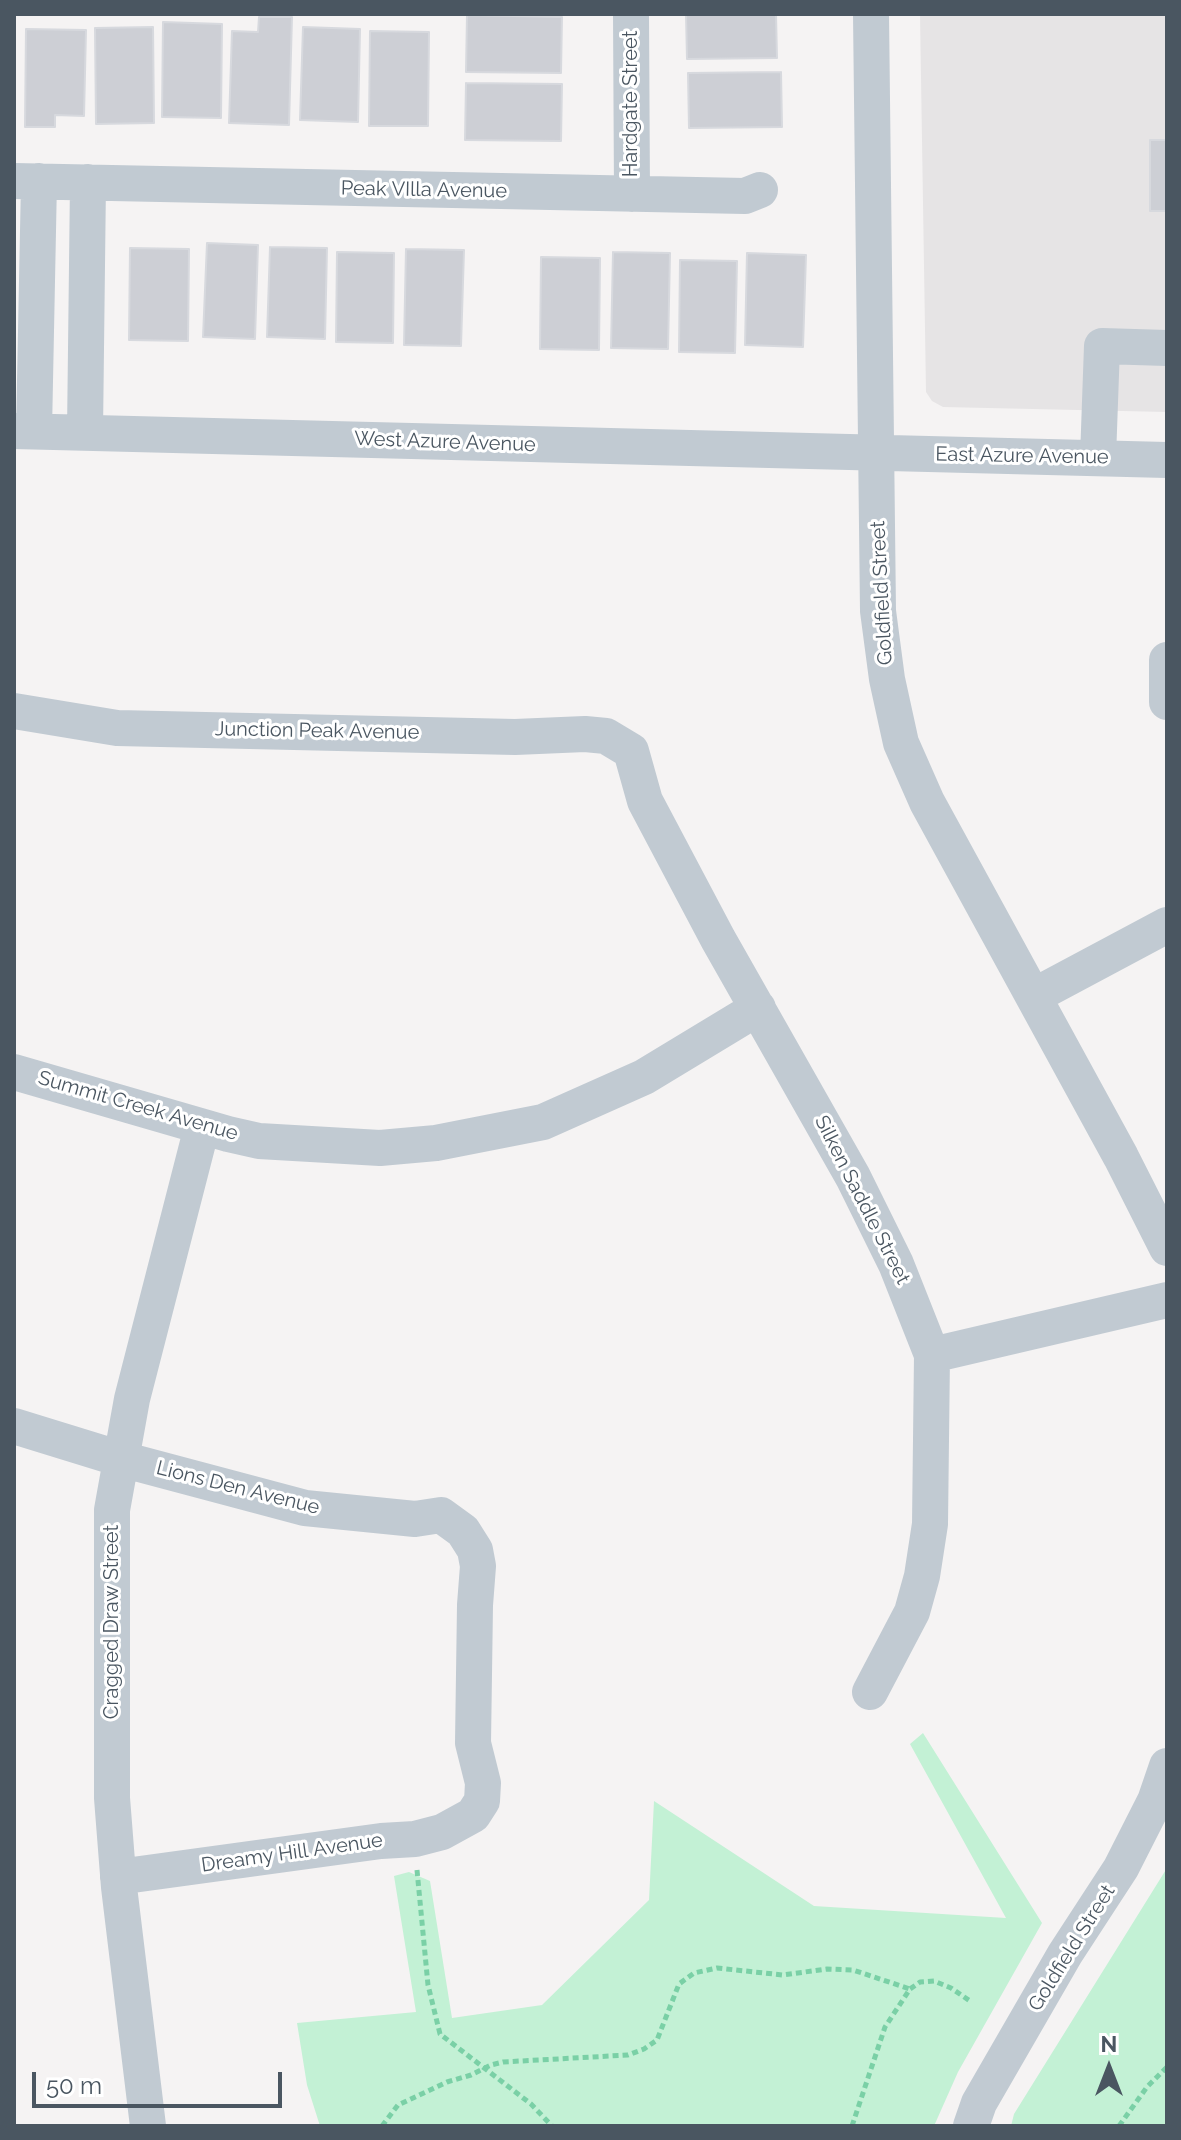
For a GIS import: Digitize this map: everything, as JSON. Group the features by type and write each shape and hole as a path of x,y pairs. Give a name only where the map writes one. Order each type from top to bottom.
{"street":[{"name":"Hardgate Street","path":"631,14 632,194"},
{"name":"Goldfield Street","path":"871,14 878,611 887,679 901,743 927,802 1121,1157 1167,1248"},
{"name":"Peak VIlla Avenue","path":"24,431 38,295 27,181 745,196 760,190"},
{"path":"85,432 88,182"},
{"path":"38,295 86,297"},
{"path":"1098,458 1102,346 1167,348"},
{"name":"West Azure Avenue","path":"24,431 877,453"},
{"name":"East Azure Avenue","path":"877,453 1167,460"},
{"path":"1167,660 1167,702"},
{"name":"Junction Peak Avenue","path":"14,711 117,728 515,737 585,734 606,736 620,744"},
{"name":"Silken Saddle Street","path":"620,744 631,751 645,801 853,1177 896,1264 932,1355 930,1524 922,1576 912,1612 870,1692"},
{"path":"1034,996 1167,925"},
{"name":"Summit Creek Avenue","path":"14,1072 259,1141 380,1148 436,1143 543,1122 644,1077 758,1008"},
{"name":"Cragged Draw Street","path":"148,2126 118,1877 112,1798 112,1510 164,1265 202,1127"},
{"path":"932,1355 1167,1300"},
{"name":"Lions Den Avenue","path":"14,1426 121,1459 305,1508 415,1519 441,1515 463,1531 475,1550 478,1566 473,1743 483,1783 482,1801 473,1815 464,1820"},
{"name":"Goldfield Street","path":"971,2126 979,2103 1065,1954 1121,1868 1155,1801 1167,1766"},
{"name":"Dreamy Hill Avenue","path":"118,1877 415,1839 442,1832 464,1820"}],"path":[{"path":"415,1839 428,1985 440,2034 531,2104 552,2126"},
{"path":"382,2126 398,2105 447,2082 503,2062 628,2055 644,2049 657,2040 679,1984 694,1973 717,1968 783,1975 827,1969 853,1970 910,1989"},
{"path":"852,2126 885,2027 910,1989 920,1982 934,1981 970,2001"},
{"path":"1119,2126 1147,2087 1167,2067"}],"shaded area":[{"path":"920,14 1167,14 1167,412 943,407 932,401 926,392"}],"green space":[{"path":"923,1733 1042,1923 958,2072 934,2126 320,2126 307,2085 297,2023 416,2012 394,1876 409,1872 430,1881 452,2018 542,2005 649,1900 654,1801 814,1906 1006,1918 910,1744"},
{"path":"1167,1868 1167,2126 1011,2126 1014,2114"}],"building":[{"path":"686,14 776,14 777,58 687,59"},
{"path":"467,15 562,17 561,73 466,72"},
{"path":"259,17 292,17 289,125 229,123 232,31 258,32"},
{"path":"163,22 222,24 221,118 162,117"},
{"path":"153,27 154,123 96,124 95,28"},
{"path":"303,27 360,29 358,122 300,120"},
{"path":"26,29 86,30 84,116 55,115 55,127 25,127"},
{"path":"370,31 429,32 428,126 369,126"},
{"path":"781,72 782,127 689,128 688,73"},
{"path":"466,83 562,84 561,141 465,140"},
{"path":"1150,140 1167,140 1167,211 1150,211"},
{"path":"207,243 258,245 255,339 203,337"},
{"path":"270,247 327,248 325,339 267,337"},
{"path":"130,248 189,249 188,341 129,340"},
{"path":"406,249 464,250 461,346 404,345"},
{"path":"337,252 394,253 393,343 336,342"},
{"path":"613,252 670,253 668,349 611,348"},
{"path":"747,253 806,255 803,347 745,345"},
{"path":"541,257 600,258 599,350 540,349"},
{"path":"680,260 737,261 735,353 679,352"}]}
